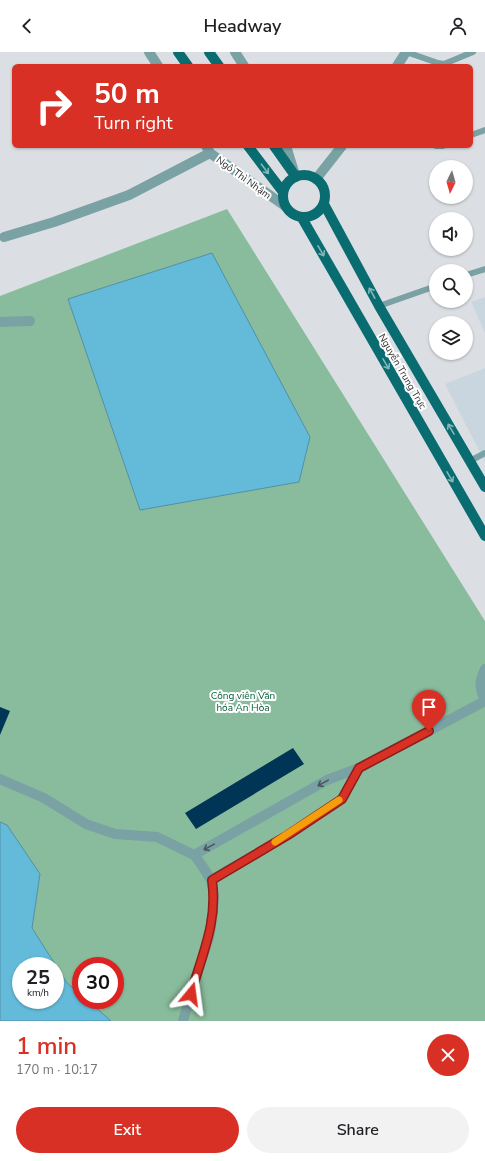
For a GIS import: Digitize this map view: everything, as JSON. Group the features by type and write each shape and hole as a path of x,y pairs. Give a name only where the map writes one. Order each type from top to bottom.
{"main road":[{"path":"178,52 187,64"},
{"path":"209,52 218,64"},
{"path":"249,148 282,192"},
{"path":"275,148 296,177"},
{"path":"303,175 310,176 321,184 324,191 324,204 315,215 302,218 295,216 284,206 282,192 290,180 296,177 303,175"},
{"name":"Nguyễn Trung Trực","path":"324,204 379,306 485,487"},
{"name":"Nguyễn Trung Trực","path":"302,218 485,536"}],"street":[{"path":"149,52 157,64"},
{"path":"234,52 243,64"},
{"path":"398,64 406,52"},
{"path":"287,148 296,177"},
{"path":"316,180 340,148"},
{"path":"4,237 54,222 129,196 208,150"},
{"name":"Ngô Thì Nhậm","path":"208,150 284,206"},
{"path":"0,322 30,321"},
{"path":"194,856 327,780 359,768 485,700 480,690 481,678 485,670"},
{"path":"212,880 288,835 342,799 359,768"},
{"path":"0,779 44,798 86,824 115,834 157,837 194,856 212,880 214,894 213,913 209,938 183,1021"}],"lane":[{"path":"406,52 444,64 474,52"},
{"path":"473,134 485,130"},
{"path":"473,273 485,269"},
{"path":"379,306 429,288"},
{"path":"470,461 485,453"}],"shaded area":[{"path":"485,297 485,333 473,306 473,301"},
{"path":"485,368 485,462 445,384"}],"green space":[{"name":"Công viên Văn hóa An Hòa","path":"227,209 485,621 485,1021 0,1021 0,296"}],"water":[{"path":"212,253 310,437 299,482 140,510 68,299"},
{"path":"0,822 7,825 40,874 32,928 50,957 12,957 12,1009 64,1009 64,978 72,987 72,1009 97,1009 111,1021 0,1021"}],"building":[{"path":"0,707 10,711 0,735"},
{"path":"293,748 304,764 196,829 185,813"}],"slow traffic":[{"path":"275,842 288,835 339,800"}],"route":[{"path":"191,994 209,938 214,894 212,880 288,835 342,799 359,768 429,731"}]}
